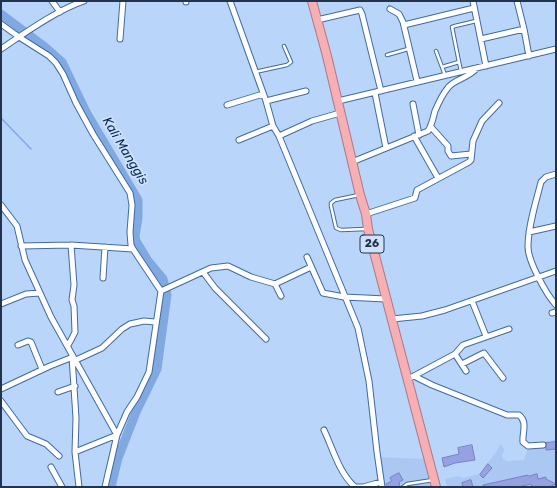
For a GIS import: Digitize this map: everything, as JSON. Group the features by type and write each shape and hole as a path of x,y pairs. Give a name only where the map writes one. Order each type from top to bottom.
{"highway":[{"name":"26","path":"312,1 386,299 411,378 435,484"}],"street":[{"path":"52,1 60,12"},
{"path":"1,49 70,6 84,1"},
{"path":"120,39 123,1"},
{"path":"230,1 266,101 273,126 279,136 358,328 369,380 382,484 355,487 350,483 342,470 324,430"},
{"path":"473,1 486,66"},
{"path":"516,1 524,29 529,56"},
{"path":"404,25 474,8"},
{"path":"390,9 399,14 404,25 418,81"},
{"path":"317,20 360,10 381,91"},
{"path":"1,24 49,56 56,63 63,74 76,103 93,134 130,193 132,205 130,232 131,245 162,290 155,322 149,372 137,397 127,412 117,435 104,487"},
{"path":"481,39 524,29"},
{"path":"338,101 556,49"},
{"path":"352,162 428,131 447,88 455,82 470,75 477,68"},
{"path":"266,101 306,90"},
{"path":"375,93 386,148"},
{"path":"227,105 263,94"},
{"path":"366,214 415,198 417,190 469,162 471,160 473,141 482,121 499,103"},
{"path":"413,104 416,136 438,178"},
{"path":"279,136 312,121 340,113"},
{"path":"239,140 273,126"},
{"path":"431,127 448,146 448,151 451,156 472,154"},
{"path":"556,174 546,177 541,182 529,232 528,248 538,276 556,305"},
{"path":"1,205 17,226 25,260 51,317 117,435"},
{"path":"529,232 556,226"},
{"path":"21,246 71,245 134,249"},
{"path":"68,345 75,332 74,306 72,300 74,285 71,245"},
{"path":"103,278 105,247"},
{"path":"307,257 323,293 344,297 386,299"},
{"path":"162,290 211,268 228,266 251,277 275,284 311,267"},
{"path":"392,318 422,316 472,301 538,276 556,271"},
{"path":"203,272 215,288 266,339"},
{"path":"275,284 281,296"},
{"path":"1,304 26,294 40,293"},
{"path":"472,301 486,336"},
{"path":"1,389 42,369 102,348 122,329 130,324 144,321 155,322"},
{"path":"411,378 454,354 463,345 509,328"},
{"path":"18,345 31,342 42,369"},
{"path":"454,354 466,371"},
{"path":"462,364 485,354 502,378"},
{"path":"74,358 76,418 75,452 79,487"},
{"path":"411,378 507,415 519,415 523,418 525,423 523,442 528,446 543,445"},
{"path":"58,392 75,386"},
{"path":"1,400 27,436 46,444 59,456"},
{"path":"75,452 117,435"},
{"path":"51,467 62,487"}],"lane":[{"path":"461,71 452,28 476,20"},
{"path":"255,72 287,65 291,62 284,46"},
{"path":"386,55 409,49"},
{"path":"436,51 444,76"},
{"path":"442,67 459,62"},
{"path":"360,195 335,200 331,203 335,224 336,228 341,230 368,229"},
{"path":"403,487 407,484 435,484"}],"shaded area":[{"path":"556,440 556,487 447,487 445,479 459,476 463,478 479,474 497,451 500,444 504,450 502,456 503,459 507,461 524,460 527,451 527,444"},
{"path":"380,457 425,459 432,487 385,487"}],"building":[{"path":"556,442 556,449 546,450 546,443"},
{"path":"472,445 475,460 455,463 444,467 442,458 459,454 458,448"},
{"path":"488,464 492,468 483,478 480,475"},
{"path":"399,473 403,480 399,482 400,487 388,487 386,484 392,481 390,478"},
{"path":"537,474 538,479 546,477 546,479 556,484 549,487 532,487 531,484 518,487 483,487 483,485"},
{"path":"471,480 473,487 463,487 462,483"}],"waterway":[{"name":"Kali Manggis","path":"1,14 45,47 62,62 86,112 138,200 138,218 135,236 136,241 148,261 163,279 167,295 157,369 136,412 118,458 111,487"},
{"path":"1,118 31,149"}]}
